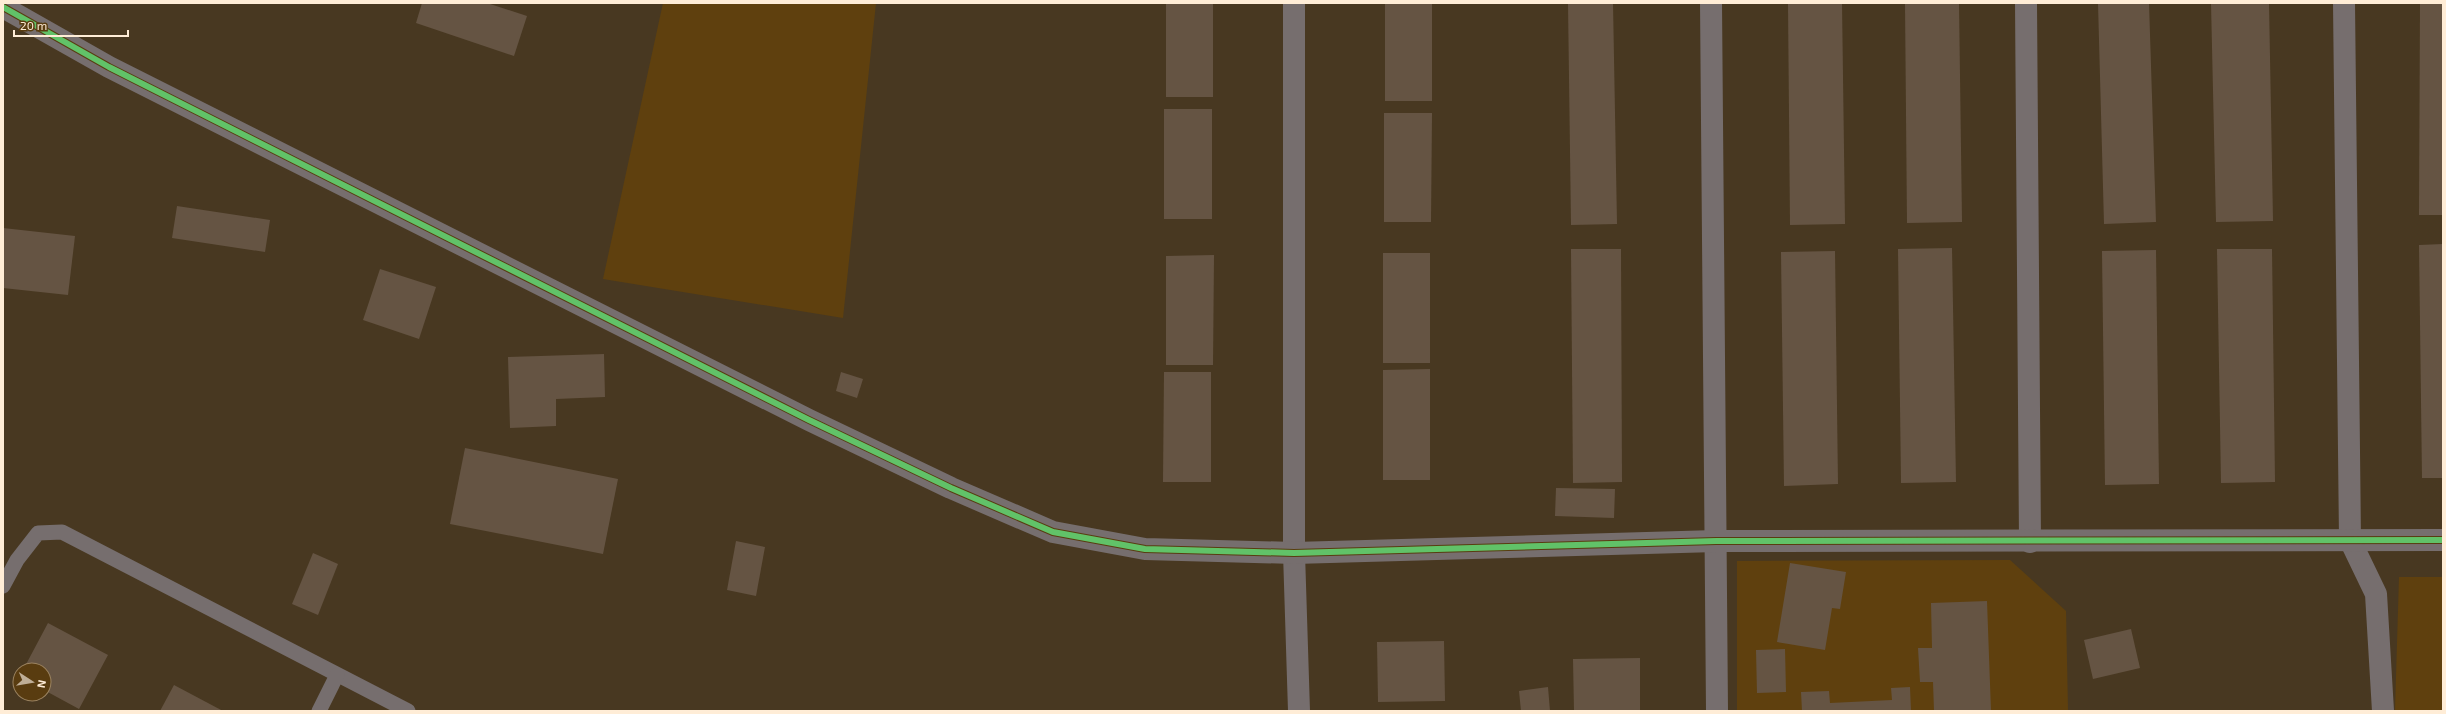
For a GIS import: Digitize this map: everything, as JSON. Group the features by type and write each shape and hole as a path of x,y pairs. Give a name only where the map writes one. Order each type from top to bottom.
{"street":[{"path":"1294,3 1294,552 1299,711"},
{"path":"1711,3 1716,541 1716,711"},
{"path":"2026,3 2030,542"},
{"path":"2344,3 2350,540 2376,594 2383,711"},
{"path":"3,7 109,67 809,420 951,488 1053,532 1146,549 1294,552 1716,541 2030,542 2443,540"}],"lane":[{"path":"3,586 17,560 38,533 62,532 408,711"},
{"path":"319,711 337,675"}],"shaded area":[{"path":"663,3 876,3 843,318 603,279"},
{"path":"2010,560 2066,611 2068,711 1737,711 1737,561"},
{"path":"2399,577 2443,577 2443,711 2395,711"}],"building":[{"path":"422,3 487,3 527,16 514,56 416,23"},
{"path":"1166,3 1213,3 1213,97 1166,97"},
{"path":"1385,3 1432,3 1432,101 1385,101"},
{"path":"1568,3 1613,3 1617,224 1571,225"},
{"path":"1788,3 1842,3 1845,224 1790,225"},
{"path":"1905,3 1959,3 1962,222 1907,223"},
{"path":"2098,3 2149,3 2156,222 2104,224"},
{"path":"2211,3 2269,3 2273,221 2216,222"},
{"path":"2420,3 2443,3 2443,215 2419,215"},
{"path":"1164,109 1212,109 1212,219 1164,219"},
{"path":"1384,113 1432,113 1431,222 1384,222"},
{"path":"177,206 270,220 265,252 172,238"},
{"path":"3,228 75,236 68,295 3,288"},
{"path":"2443,244 2443,478 2422,478 2419,245"},
{"path":"1952,248 1956,482 1901,483 1898,249"},
{"path":"1571,249 1621,249 1622,482 1573,483"},
{"path":"2217,249 2272,249 2275,482 2221,483"},
{"path":"2156,250 2159,484 2105,485 2102,251"},
{"path":"1835,251 1838,484 1784,486 1781,252"},
{"path":"1383,253 1430,253 1430,363 1383,363"},
{"path":"1214,255 1213,365 1166,365 1166,256"},
{"path":"380,269 436,287 419,339 363,320"},
{"path":"604,354 605,397 556,399 556,426 510,428 508,357"},
{"path":"1430,369 1430,480 1383,480 1383,370"},
{"path":"841,372 863,379 857,398 836,391"},
{"path":"1164,372 1211,372 1211,482 1163,482"},
{"path":"465,448 618,479 603,554 450,524"},
{"path":"1556,488 1615,489 1614,518 1555,516"},
{"path":"736,541 765,547 756,596 727,590"},
{"path":"313,553 338,564 318,615 292,604"},
{"path":"1790,563 1846,572 1840,609 1832,608 1825,650 1777,642"},
{"path":"1987,601 1991,711 1934,711 1933,682 1920,682 1918,648 1932,648 1931,603"},
{"path":"48,623 108,655 79,709 52,694 52,662 27,662"},
{"path":"2131,629 2140,668 2093,679 2084,640"},
{"path":"1444,641 1445,701 1378,702 1377,642"},
{"path":"1785,649 1786,692 1757,693 1756,650"},
{"path":"1640,658 1640,711 1574,711 1573,659"},
{"path":"174,685 223,711 160,711"},
{"path":"1548,687 1550,711 1521,711 1519,691"},
{"path":"1910,687 1911,711 1802,711 1801,692 1829,691 1830,703 1892,700 1891,688"}],"cycle path":[{"path":"3,7 109,67 809,420 951,488 1053,532 1145,549 1294,553 1716,541 2443,540"}]}
